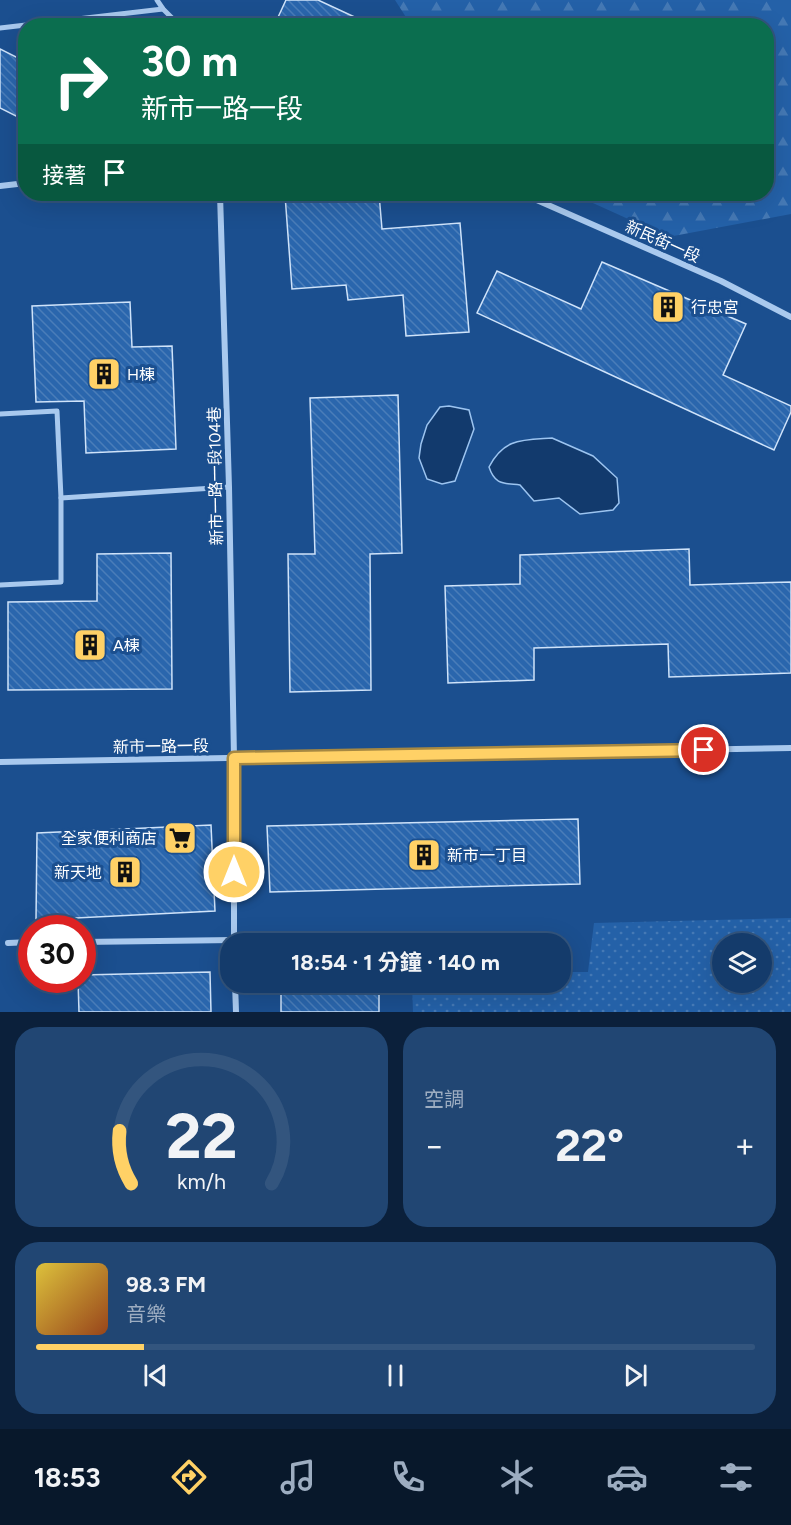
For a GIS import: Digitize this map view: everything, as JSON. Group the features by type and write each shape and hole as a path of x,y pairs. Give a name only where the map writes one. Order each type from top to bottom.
{"street":[{"path":"157,0 172,18"},
{"path":"86,18 163,9"},
{"path":"0,28 18,26"},
{"path":"0,186 18,184"},
{"name":"新市一路一段104巷","path":"220,201 229,487 234,758 234,933"},
{"name":"新民街一段","path":"539,201 721,281 791,317"},
{"path":"0,414 57,411 61,498 61,582 0,585"},
{"path":"61,498 229,487"},
{"name":"新市一路一段","path":"0,762 791,748"},
{"path":"96,942 220,942"},
{"path":"8,943 18,943"},
{"path":"235,993 236,1012"}],"green space":[{"path":"395,0 791,0 791,214 668,237 588,201 774,201 774,18 407,18"},
{"path":"791,918 791,1012 413,1012 412,993 571,993 571,972 588,972 594,923"}],"shaded area":[{"path":"449,406 469,410 474,429 455,481 442,484 427,479 419,458 427,425 440,407"},
{"path":"552,438 593,456 617,478 619,503 613,510 580,514 559,498 534,501 520,485 500,482 491,473 489,467 501,451 508,446 523,440"}],"building":[{"path":"286,0 318,0 357,18 278,18"},
{"path":"0,49 18,58 18,117 0,108"},
{"path":"285,201 380,201 382,229 460,223 469,332 406,336 403,295 348,300 346,285 292,289"},
{"path":"602,262 746,324 723,375 791,406 791,412 774,450 477,313 497,271 581,309"},
{"name":"H棟","path":"130,302 132,347 172,346 176,449 86,453 84,401 36,402 32,306"},
{"path":"398,395 402,553 370,554 371,690 290,692 288,554 315,554 310,398"},
{"path":"689,549 690,585 791,582 791,673 669,677 668,644 534,648 534,680 448,683 445,586 520,584 520,555"},
{"name":"A棟","path":"171,553 172,689 8,690 8,602 97,601 97,554"},
{"name":"新市一丁目","path":"578,819 580,884 270,892 267,826"},
{"name":"新天地","path":"211,825 215,911 96,917 96,915 36,915 37,833"},
{"path":"210,972 211,1012 79,1012 78,993 96,993 96,975"},
{"path":"281,993 379,993 379,1012 281,1012"}],"place":[{"name":"行忠宮","path":"668,307"},
{"name":"H棟","path":"104,374"},
{"name":"A棟","path":"90,645"},
{"name":"全家便利商店","path":"180,838"},
{"name":"新市一丁目","path":"424,855"},
{"name":"新天地","path":"125,872"}],"route":[{"path":"234,872 234,758 704,750"}]}
